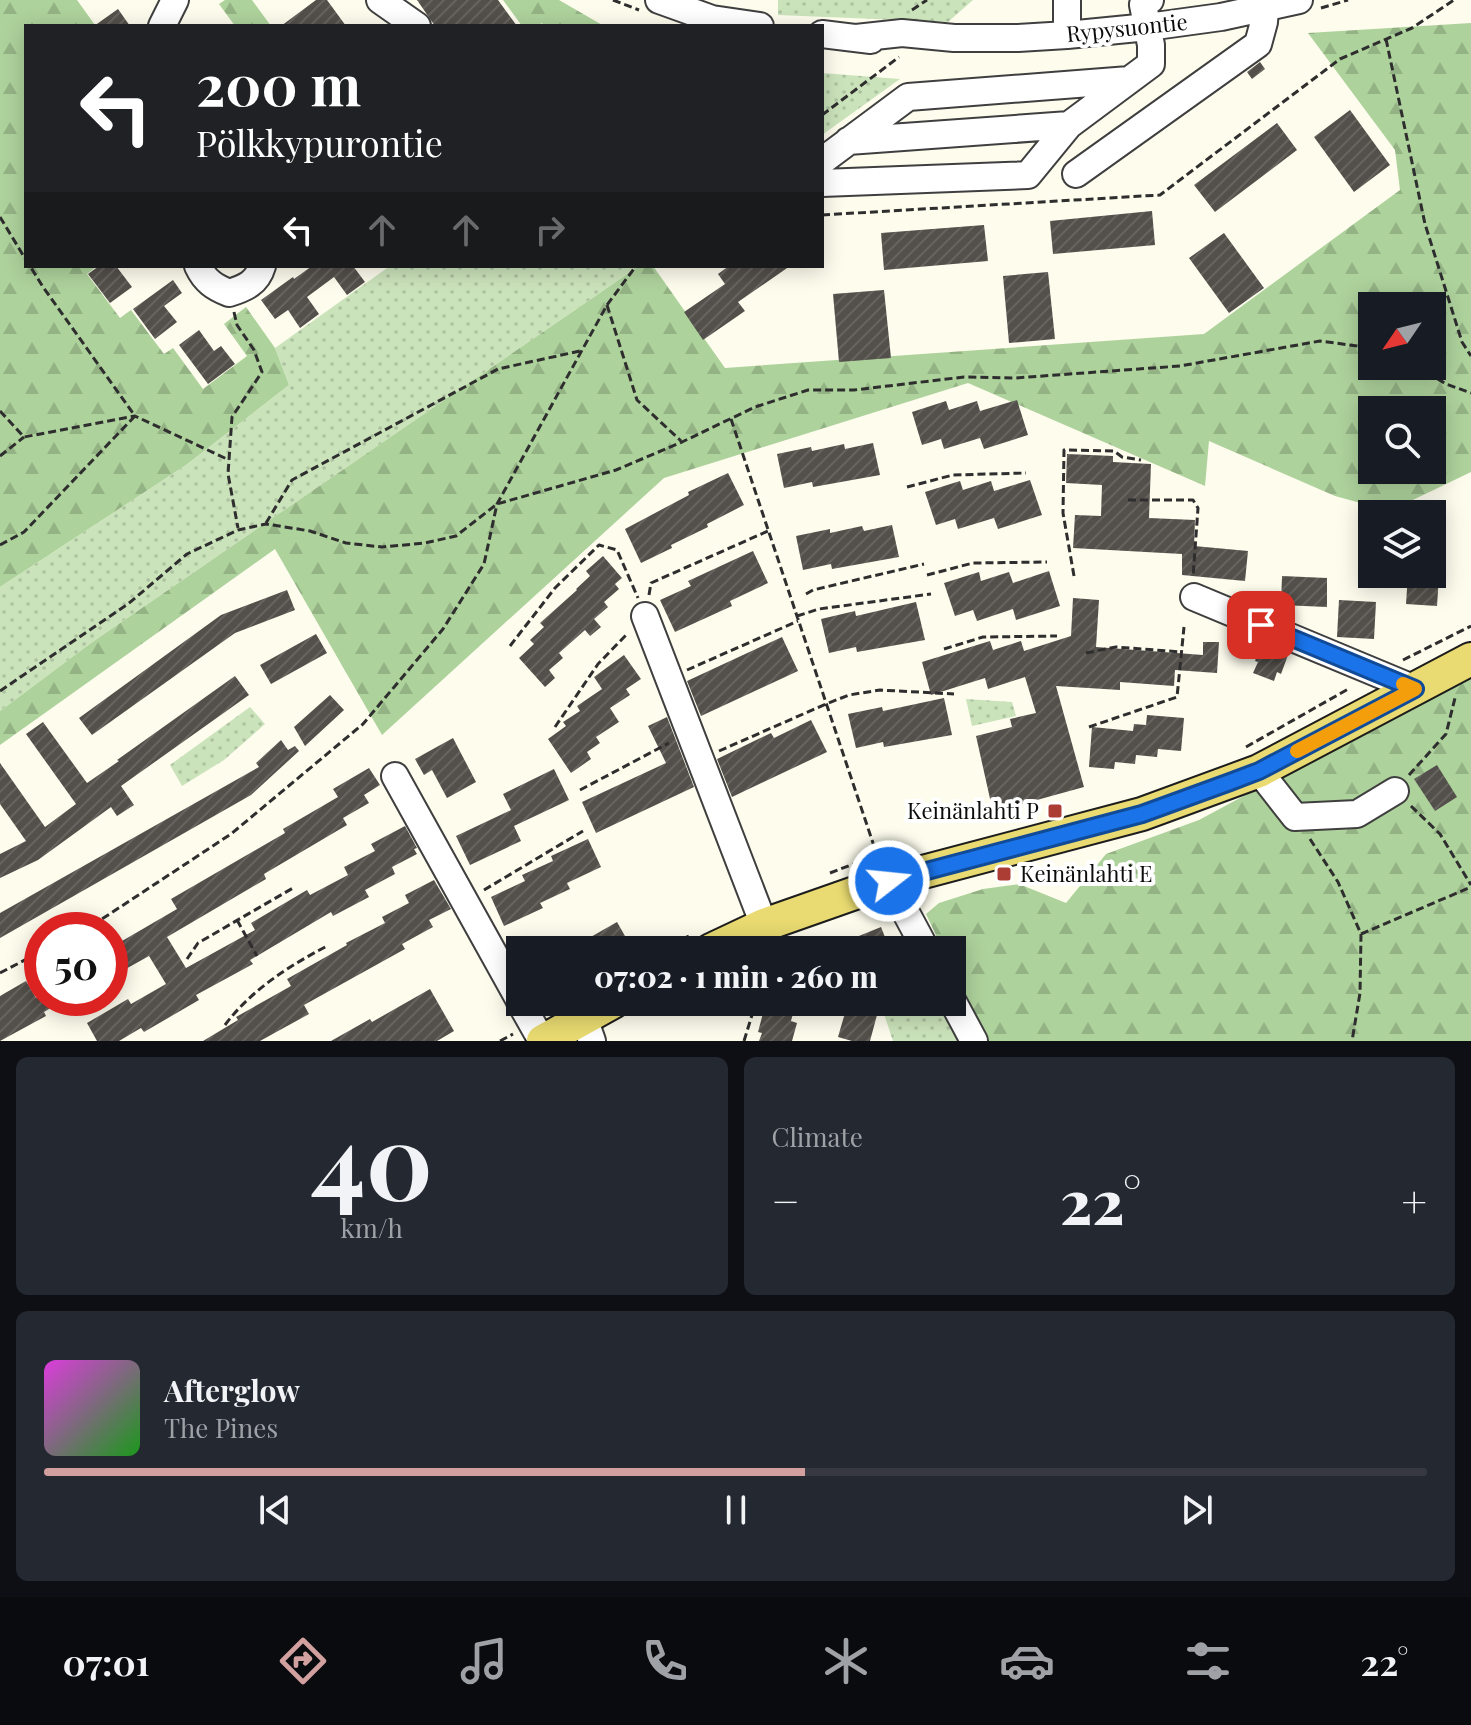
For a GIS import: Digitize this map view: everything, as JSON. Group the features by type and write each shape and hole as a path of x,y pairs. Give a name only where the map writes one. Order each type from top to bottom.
{"main road":[{"path":"721,936 764,925 883,868 1142,814 1250,760 1415,689 1467,661"},
{"path":"542,1041 588,1030"}],"street":[{"path":"163,24 175,0"},
{"path":"380,0 414,24"},
{"path":"659,0 712,19 746,24"},
{"path":"1067,0 1067,35"},
{"path":"824,183 1028,175 1069,125 1151,64 1143,5 1150,0"},
{"name":"Rypysuontie","path":"856,38 902,33 954,38 1067,35 1148,27 1265,9 1299,0"},
{"path":"1076,174 1258,44 1265,9"},
{"name":"Rypysuontie","path":"824,34 902,44 954,38"},
{"path":"824,159 908,97 1129,80"},
{"path":"848,141 1069,125"},
{"path":"199,268 203,277 215,287 229,293 246,288 260,274 262,268"},
{"path":"1193,590 1415,689"},
{"path":"645,616 764,925"},
{"path":"1250,760 1295,817 1357,814 1395,791"},
{"path":"395,776 506,977"},
{"path":"883,868 919,936"},
{"path":"528,1016 542,1041"},
{"path":"961,1016 974,1041"}],"path":[{"path":"1386,39 1425,224 1462,342 1471,356"},
{"path":"824,113 901,55 902,44"},
{"path":"0,217 24,257"},
{"path":"31,268 135,416 230,460"},
{"path":"113,912 231,834 363,724 443,629 484,564 497,504 580,351 607,305 635,268"},
{"path":"229,293 237,325 254,350 262,372 232,417 228,474 238,530"},
{"path":"607,305 637,400 682,442"},
{"path":"0,691 128,604 187,554 238,530 266,524 310,531 346,543 382,547 456,536 497,504 616,470 755,407 808,390 854,390 964,377 1015,378 1180,366 1320,341 1358,346"},
{"path":"266,524 292,480 498,369 580,351"},
{"path":"1440,380 1471,393"},
{"path":"0,411 24,437"},
{"path":"0,456 24,437 135,416"},
{"path":"0,545 24,532 135,416"},
{"path":"731,419 883,868"},
{"path":"1074,576 1063,513 1064,450 1114,451 1122,457 1141,460"},
{"path":"907,487 953,475 1026,473"},
{"path":"1128,500 1193,500 1198,508 1193,590"},
{"path":"555,727 598,664 645,616 651,583 768,531"},
{"path":"510,646 555,588 599,545 617,550 645,616"},
{"path":"927,575 973,563 1047,562"},
{"path":"806,594 924,564"},
{"path":"669,677 819,609 931,594"},
{"path":"1250,760 1377,673 1471,626"},
{"path":"1089,727 1177,697 1184,627"},
{"path":"944,649 983,637 1057,636"},
{"path":"1086,653 1116,647 1181,652"},
{"path":"1361,934 1471,886 1440,834 1395,791 1446,734 1467,661"},
{"path":"701,759 849,695 880,690 954,694"},
{"path":"580,790 690,732"},
{"path":"1295,817 1338,882 1361,934 1360,993 1352,1041"},
{"path":"477,894 583,831"},
{"path":"826,874 883,868 903,850"},
{"path":"1464,873 1471,872"},
{"path":"187,959 198,943 293,888"},
{"path":"237,920 257,956"},
{"path":"225,1025 238,1007 265,985 327,946"},
{"path":"0,973 24,960"},
{"path":"744,1041 752,1016"}],"green space":[{"path":"0,0 77,0 94,24 24,24 24,268 94,268 87,274 120,318 131,310 164,354 173,348 203,389 247,356 224,324 246,307 275,348 289,385 186,465 0,587"},
{"path":"225,0 252,0 270,24 234,24 219,4"},
{"path":"503,0 559,0 601,24 542,23 521,24"},
{"path":"778,0 973,0 948,22 778,15"},
{"path":"1471,23 1471,472 1413,500 1358,502 1335,496 1209,441 1205,486 968,383 664,478 382,735 275,549 0,745 0,711 91,643 636,268 654,268 725,368 1204,334 1400,190 1395,150 1308,33"},
{"path":"824,73 900,79 824,134"},
{"path":"387,268 636,268 91,643 0,711 0,587 186,465 289,385 275,348"},
{"path":"1471,674 1471,1041 986,1041 966,999 966,936 936,936 926,914 939,903 983,889 1019,884 1066,903 1106,854 1199,820"},
{"path":"966,699 1012,702 1016,716 972,726"},
{"path":"250,707 265,724 224,760 182,786 170,765"},
{"path":"885,1016 949,1016 962,1041 893,1041"}],"building":[{"path":"316,0 327,0 345,24 284,24"},
{"path":"417,0 498,0 516,24 434,24"},
{"path":"118,9 129,24 97,24"},
{"path":"1260,62 1265,69 1252,79 1247,72"},
{"path":"1350,110 1390,165 1354,192 1314,137"},
{"path":"1277,123 1297,150 1215,212 1194,185"},
{"path":"1152,211 1155,245 1053,254 1050,221"},
{"path":"984,225 988,261 884,270 881,233"},
{"path":"1224,233 1264,288 1229,313 1189,258"},
{"path":"96,268 118,268 132,287 110,303 88,274"},
{"path":"309,268 354,268 365,282 347,295 334,277 307,297 319,314 300,328 288,310 275,319 261,300"},
{"path":"726,268 787,268 738,302 745,311 703,340 684,312 725,284 718,274"},
{"path":"1048,272 1055,339 1009,343 1003,276"},
{"path":"173,280 182,293 164,306 177,322 155,339 133,309"},
{"path":"884,290 891,358 839,362 833,294"},
{"path":"199,330 214,351 221,346 235,364 208,384 179,345"},
{"path":"1017,400 1028,435 984,449 980,438 944,449 941,439 922,445 912,412 946,401 949,410 977,401 980,411"},
{"path":"873,443 880,475 813,487 812,482 784,488 777,454 811,447 812,451 844,444 845,449"},
{"path":"1067,454 1113,456 1113,462 1151,464 1149,518 1195,520 1194,546 1248,551 1245,581 1182,575 1182,554 1073,548 1075,515 1101,516 1102,485 1066,483"},
{"path":"728,473 744,505 641,563 625,529 689,495 688,492"},
{"path":"1030,480 1042,515 998,529 994,518 958,529 955,519 936,525 925,492 960,481 963,490 991,481 994,491"},
{"path":"892,525 899,557 832,569 831,564 803,570 796,536 830,529 830,533 862,526 864,531"},
{"path":"753,551 768,583 730,601 732,606 675,632 660,600 691,586 688,581"},
{"path":"603,556 622,578 615,584 619,589 604,602 608,607 594,619 601,627 590,636 585,630 559,653 563,658 549,670 555,678 545,687 519,658 534,644 530,640 544,627 540,623 577,590 590,576 586,571"},
{"path":"1049,571 1060,606 1016,620 1013,609 977,621 973,610 955,616 944,583 979,572 981,581 1009,572 1013,583"},
{"path":"1282,576 1327,578 1327,607 1281,605"},
{"path":"1407,588 1438,588 1437,606 1406,604"},
{"path":"287,590 295,610 235,633 92,735 79,718 221,615"},
{"path":"1073,598 1099,600 1096,647 1203,655 1203,642 1219,642 1217,673 1175,670 1174,686 1120,682 1120,690 1056,686 1084,787 993,812 976,736 1012,727 1010,719 1036,713 1025,677 988,689 985,678 931,695 922,662 990,641 993,650 1021,641 1024,651 1071,636"},
{"path":"1339,600 1376,602 1374,639 1337,637"},
{"path":"916,602 925,640 857,652 856,647 829,653 821,619 855,611 856,616"},
{"path":"316,634 327,653 271,684 260,665"},
{"path":"782,637 798,671 701,716 687,681"},
{"path":"1261,645 1288,655 1281,674 1277,672 1274,681 1253,673"},
{"path":"624,655 641,679 626,689 630,695 610,708 619,722 596,737 600,743 587,752 591,759 571,773 548,739 566,726 563,722 580,711 577,706 602,689 594,677"},
{"path":"235,676 249,695 121,786 134,805 117,816 111,807 38,860 0,878 0,854 26,841 0,804 0,763 45,827 76,804 26,734 43,722 87,783"},
{"path":"330,695 344,710 305,746 294,727"},
{"path":"944,698 952,735 884,747 883,742 856,748 848,714 882,707 883,711"},
{"path":"1147,715 1184,718 1181,751 1158,749 1157,757 1136,755 1135,764 1115,762 1114,769 1089,767 1092,727 1133,731 1134,724 1146,725"},
{"path":"667,717 694,787 596,833 582,802 666,763 648,726"},
{"path":"811,720 827,752 732,797 717,759 771,733 774,738"},
{"path":"453,738 476,782 447,798 432,770 424,775 415,759"},
{"path":"281,740 288,750 295,746 299,751 251,795 46,912 24,912 24,924 0,938 0,913 259,767 256,763"},
{"path":"1437,765 1457,797 1435,811 1414,779"},
{"path":"369,768 380,785 364,795 369,803 343,818 347,825 264,874 266,879 167,937 186,968 255,930 251,923 307,890 310,895 348,875 344,867 375,851 371,844 405,826 417,854 392,867 395,874 365,890 369,897 333,916 331,912 250,960 253,964 196,995 199,1000 144,1032 141,1028 119,1041 97,1041 87,1023 99,1016 128,1016 128,999 131,1004 166,984 149,956 128,968 128,938 177,909 171,899 285,833 283,829 338,797 333,789"},
{"path":"554,769 569,800 514,826 521,841 470,865 456,836 511,810 503,794"},
{"path":"588,839 601,867 567,883 570,889 540,903 543,908 504,926 491,897 525,881 522,875 553,861 551,856"},
{"path":"434,880 451,909 429,920 433,927 402,944 405,949 304,1005 309,1014 260,1041 203,1041 238,1020 236,1017 291,986 287,979 385,923 382,917 409,903 405,895"},
{"path":"617,922 625,936 592,936"},
{"path":"881,927 885,936 859,936"},
{"path":"24,982 24,1016 46,1016 0,1041 0,996"},
{"path":"430,989 454,1031 437,1041 331,1041 370,1019 372,1022"},
{"path":"762,1016 792,1016 791,1021 797,1023 792,1041 759,1041 762,1033 758,1032"},
{"path":"844,1016 877,1016 870,1041 838,1037"}],"slow traffic":[{"path":"1297,751 1415,689 1403,684"}],"place":[{"name":"Keinänlahti P","path":"1055,811"},
{"name":"Keinänlahti E","path":"1004,874"}],"route":[{"path":"889,881 1142,814 1230,782 1259,771 1415,689 1261,625"}]}
